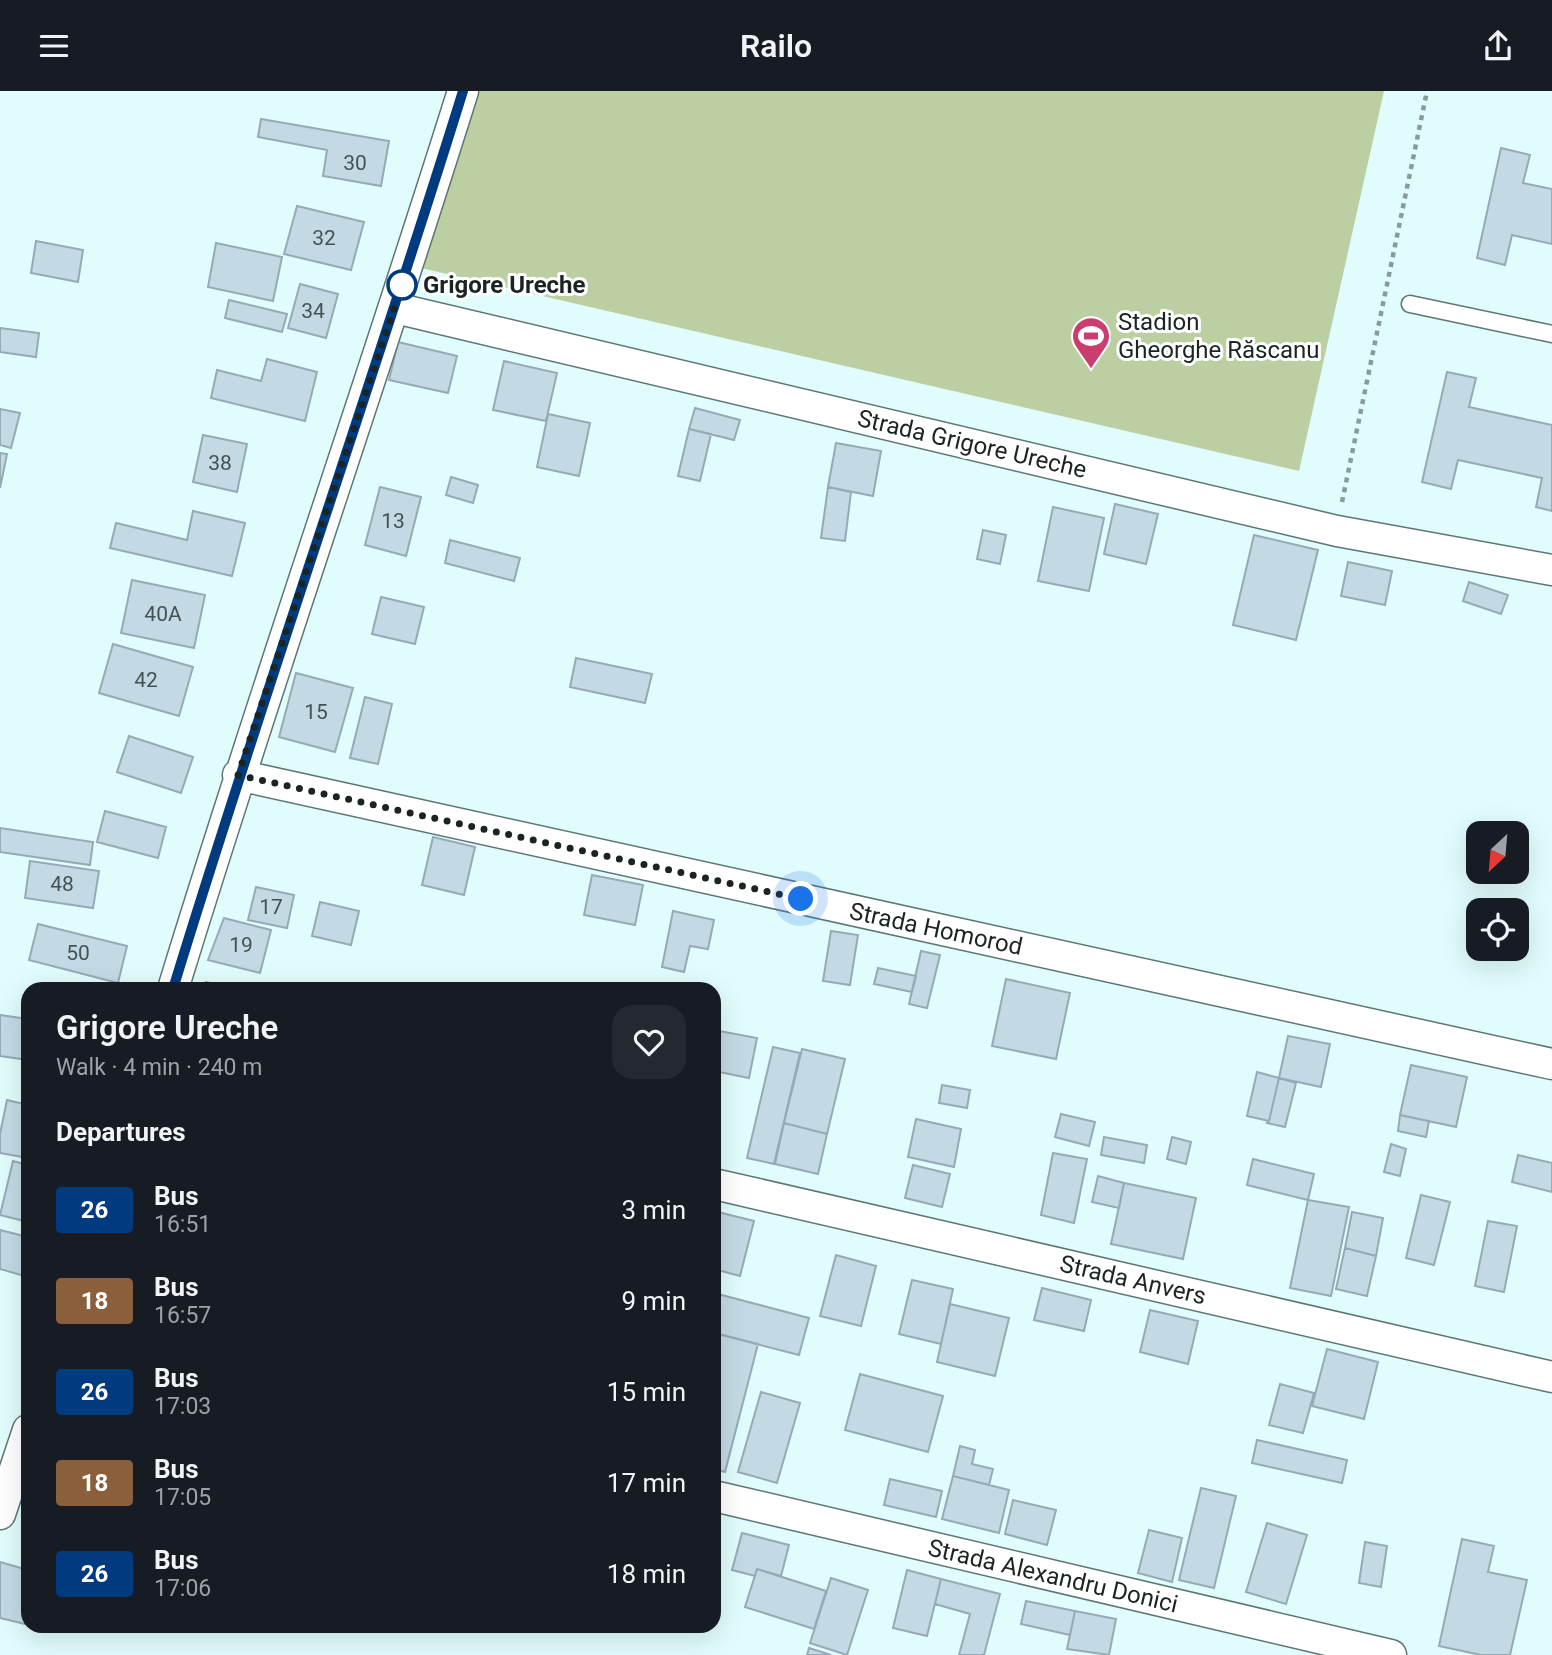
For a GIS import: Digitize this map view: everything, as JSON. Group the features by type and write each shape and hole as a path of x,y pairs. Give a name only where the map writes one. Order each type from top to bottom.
{"street":[{"path":"175,982 238,775 395,308 463,91"},
{"name":"Strada Grigore Ureche","path":"395,308 1337,531 1552,569"},
{"name":"Strada Homorod","path":"238,775 1552,1064"},
{"name":"Strada Anvers","path":"721,1186 1552,1377"},
{"path":"0,1514 21,1451"},
{"name":"Strada Alexandru Donici","path":"721,1498 1391,1655"}],"lane":[{"path":"1410,304 1552,334"}],"path":[{"path":"1337,531 1427,91"}],"green space":[{"name":"Stadion Gheorghe Răscanu","path":"479,91 1384,91 1299,471 421,268"}],"building":[{"path":"261,119 389,141 381,186 323,176 327,150 258,137"},
{"path":"1501,148 1530,155 1523,183 1552,189 1552,244 1512,235 1505,265 1477,258"},
{"path":"297,206 364,222 351,270 284,254"},
{"path":"36,241 83,250 78,282 31,273"},
{"path":"216,243 282,257 273,301 208,287"},
{"path":"300,284 338,294 326,338 288,328"},
{"path":"229,300 287,314 282,332 225,318"},
{"path":"0,328 39,333 36,357 0,352"},
{"path":"398,342 457,356 448,393 389,380"},
{"path":"267,359 317,372 305,421 211,398 217,370 261,381"},
{"path":"504,361 557,373 546,421 493,410"},
{"path":"1447,372 1476,378 1469,407 1552,425 1552,511 1536,507 1542,478 1458,460 1451,489 1422,482"},
{"path":"695,408 740,420 734,440 689,429"},
{"path":"0,409 20,413 11,448 0,445"},
{"path":"548,414 590,423 579,476 537,467"},
{"path":"689,429 711,434 700,481 678,476"},
{"path":"203,435 247,444 237,492 193,482"},
{"path":"836,443 881,451 873,496 828,487"},
{"path":"0,453 7,454 0,488"},
{"path":"451,477 478,485 473,503 446,495"},
{"path":"380,487 421,497 406,556 365,545"},
{"path":"828,487 851,492 845,541 821,538"},
{"path":"1115,504 1158,514 1146,564 1104,554"},
{"path":"1053,507 1104,518 1089,591 1038,581"},
{"path":"193,511 245,523 232,576 110,548 116,523 187,540"},
{"path":"983,530 1006,535 1000,564 977,559"},
{"path":"1254,535 1318,550 1296,640 1233,625"},
{"path":"450,540 520,558 514,581 445,563"},
{"path":"1348,562 1392,571 1385,605 1341,596"},
{"path":"132,580 205,595 194,648 121,633"},
{"path":"1469,582 1508,595 1501,614 1463,601"},
{"path":"381,597 424,607 415,644 372,634"},
{"path":"113,644 193,667 179,716 99,693"},
{"path":"576,658 652,674 645,703 570,687"},
{"path":"296,673 353,688 335,752 279,737"},
{"path":"365,697 392,704 378,764 350,758"},
{"path":"129,736 193,757 181,793 117,772"},
{"path":"105,811 166,827 158,858 97,842"},
{"path":"0,828 93,842 90,865 0,852"},
{"path":"433,837 475,847 464,895 422,885"},
{"path":"30,861 99,871 93,908 25,898"},
{"path":"592,875 643,885 635,925 584,915"},
{"path":"256,887 294,895 287,928 248,920"},
{"path":"320,902 359,911 351,945 312,936"},
{"path":"673,911 714,920 708,949 690,946 684,972 662,967"},
{"path":"224,918 271,930 260,973 208,960"},
{"path":"38,924 127,946 118,982 29,960"},
{"path":"831,931 858,935 850,985 823,981"},
{"path":"921,951 940,955 927,1008 909,1004"},
{"path":"878,968 916,976 912,992 874,984"},
{"path":"1006,979 1070,993 1056,1059 992,1046"},
{"path":"0,1015 21,1018 21,1059 0,1056"},
{"path":"721,1031 757,1038 749,1078 721,1072"},
{"path":"1288,1036 1330,1044 1321,1087 1279,1078"},
{"path":"773,1047 800,1053 774,1164 747,1158"},
{"path":"802,1049 845,1059 827,1134 784,1123"},
{"path":"1411,1065 1467,1077 1456,1127 1400,1115"},
{"path":"1257,1072 1279,1078 1269,1121 1247,1116"},
{"path":"1279,1078 1296,1083 1285,1127 1267,1123"},
{"path":"942,1085 970,1090 967,1108 939,1103"},
{"path":"7,1100 21,1103 21,1157 0,1153 0,1134"},
{"path":"1061,1114 1095,1122 1089,1146 1055,1137"},
{"path":"1400,1115 1429,1121 1426,1137 1398,1131"},
{"path":"916,1119 961,1129 954,1167 908,1157"},
{"path":"784,1123 827,1134 818,1174 775,1164"},
{"path":"1104,1137 1147,1145 1144,1163 1101,1155"},
{"path":"1172,1137 1191,1142 1186,1164 1167,1159"},
{"path":"1391,1144 1406,1149 1400,1176 1384,1172"},
{"path":"1053,1153 1087,1159 1074,1223 1041,1215"},
{"path":"1518,1155 1552,1163 1552,1192 1512,1182"},
{"path":"1253,1159 1314,1174 1308,1200 1247,1185"},
{"path":"13,1161 21,1163 21,1220 0,1215"},
{"path":"913,1165 950,1174 942,1207 905,1198"},
{"path":"1098,1176 1124,1183 1119,1208 1092,1202"},
{"path":"1124,1183 1196,1198 1183,1259 1111,1244"},
{"path":"1421,1195 1450,1202 1434,1265 1406,1258"},
{"path":"1308,1200 1349,1207 1331,1296 1290,1288"},
{"path":"1352,1212 1383,1218 1376,1256 1345,1248"},
{"path":"721,1213 754,1221 740,1276 721,1271"},
{"path":"1488,1221 1517,1226 1504,1292 1475,1286"},
{"path":"0,1230 21,1235 21,1275 0,1269"},
{"path":"1345,1248 1376,1256 1367,1296 1336,1289"},
{"path":"836,1255 876,1266 861,1326 820,1316"},
{"path":"912,1280 953,1289 941,1344 899,1334"},
{"path":"1042,1288 1091,1300 1084,1331 1034,1320"},
{"path":"721,1295 809,1318 799,1355 721,1335"},
{"path":"950,1304 1009,1318 995,1376 937,1362"},
{"path":"1150,1310 1198,1321 1188,1364 1140,1352"},
{"path":"721,1335 758,1344 725,1472 721,1471"},
{"path":"1327,1349 1378,1362 1364,1419 1312,1406"},
{"path":"860,1374 943,1396 928,1452 845,1430"},
{"path":"1280,1384 1314,1393 1303,1433 1269,1425"},
{"path":"761,1392 800,1403 777,1483 738,1472"},
{"path":"1257,1440 1347,1460 1342,1483 1252,1463"},
{"path":"960,1446 975,1450 972,1464 993,1469 989,1485 953,1476"},
{"path":"953,1476 1009,1490 999,1533 942,1519"},
{"path":"890,1479 942,1491 936,1517 884,1505"},
{"path":"1201,1488 1236,1496 1214,1588 1179,1580"},
{"path":"1013,1500 1056,1510 1047,1545 1005,1534"},
{"path":"1267,1523 1307,1535 1286,1604 1246,1592"},
{"path":"1149,1530 1182,1538 1172,1582 1138,1573"},
{"path":"742,1533 789,1545 781,1576 757,1569 755,1576 732,1570"},
{"path":"1462,1539 1494,1546 1488,1572 1527,1580 1510,1655 1481,1655 1439,1646"},
{"path":"1365,1542 1387,1546 1381,1587 1359,1583"},
{"path":"0,1562 21,1568 21,1623 0,1618"},
{"path":"757,1569 826,1591 814,1629 745,1607"},
{"path":"907,1570 941,1579 927,1636 893,1628"},
{"path":"831,1578 868,1590 847,1655 810,1643"},
{"path":"941,1579 1000,1594 984,1655 959,1655 970,1614 935,1604"},
{"path":"1026,1601 1075,1611 1070,1635 1021,1624"},
{"path":"1075,1611 1116,1619 1109,1655 1067,1649"},
{"path":"809,1648 831,1655 807,1655"}],"bus line":[{"name":"26","path":"175,982 238,775 395,308 463,91"}],"place":[{"name":"Grigore Ureche","path":"402,285"},
{"name":"Stadion Gheorghe Răscanu","path":"1091,370"}],"route":[{"path":"402,285 238,775 801,899"}]}
